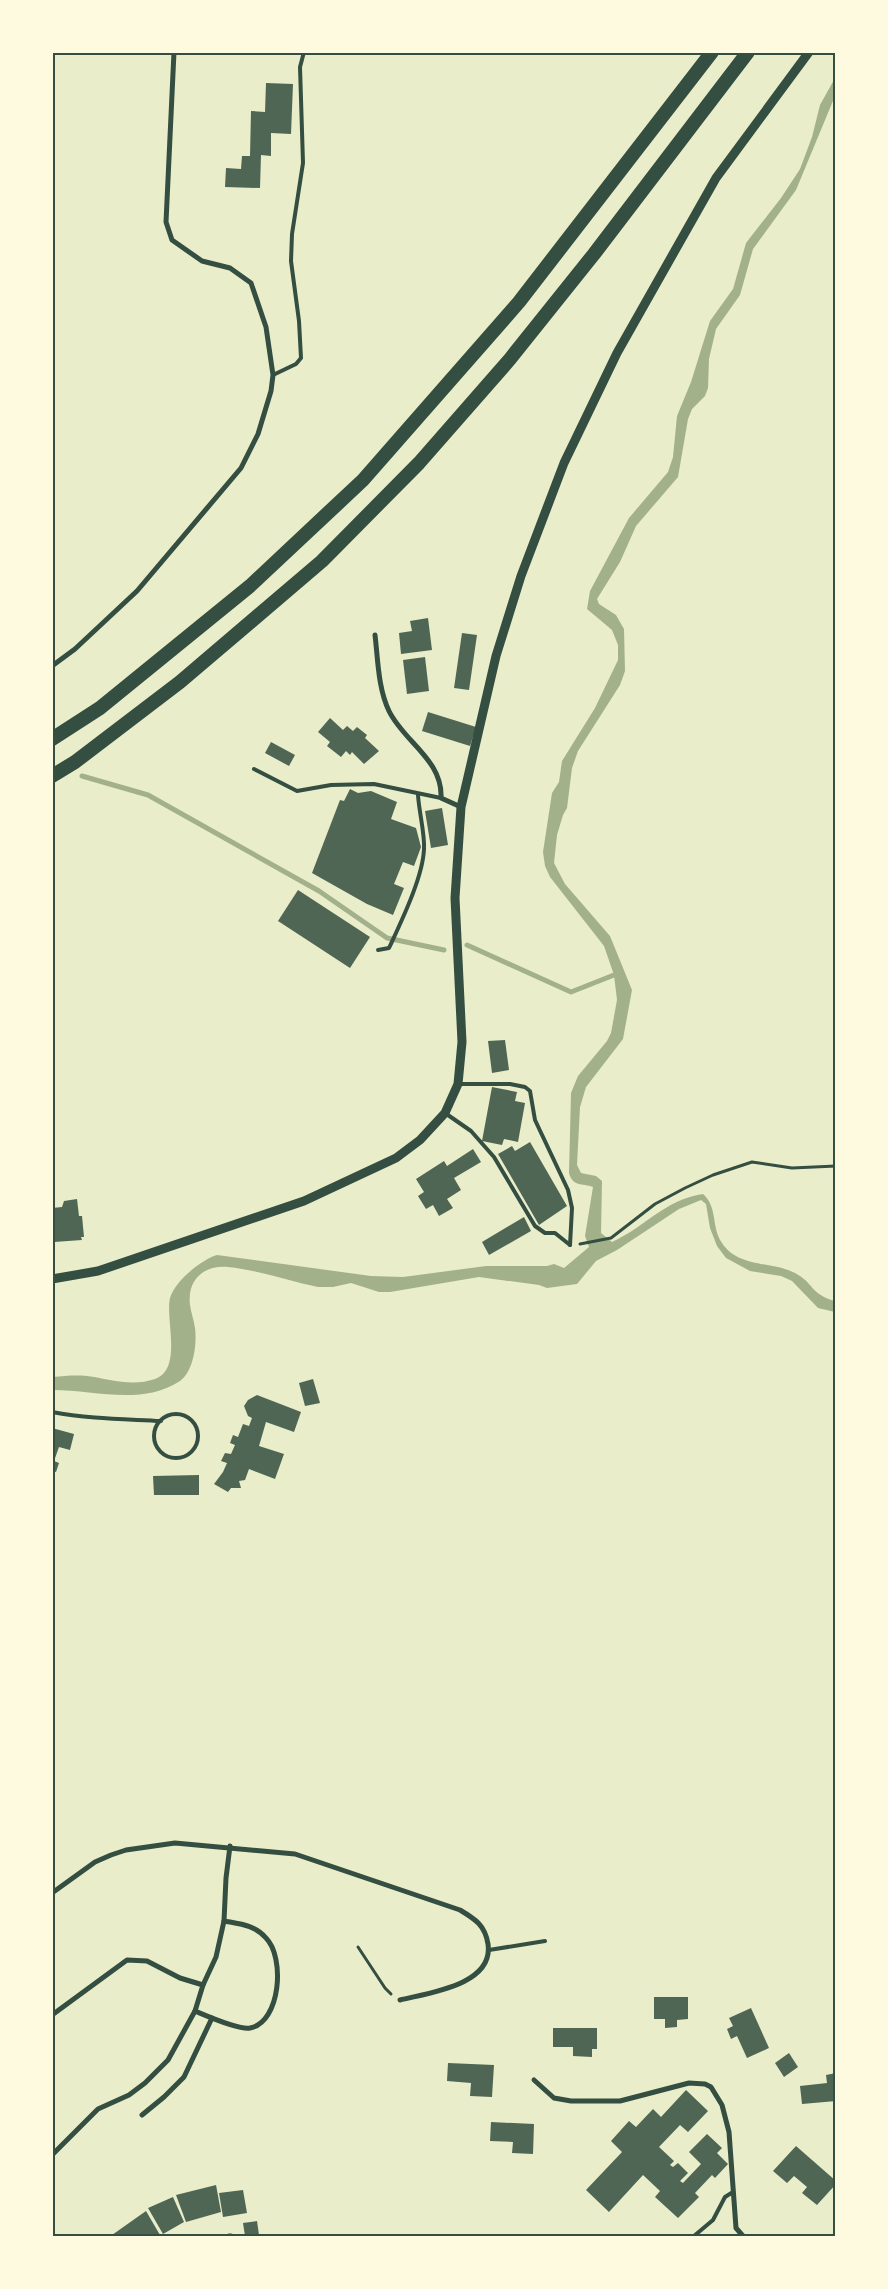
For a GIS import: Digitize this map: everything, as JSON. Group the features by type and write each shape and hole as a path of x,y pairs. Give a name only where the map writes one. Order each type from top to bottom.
{"highway":[{"path":"52,740 100,708 250,586 362,480 519,302 712,52"},
{"path":"52,776 75,762 180,682 322,561 419,464 510,359 594,254 748,52"}],"street":[{"path":"52,666 75,648 137,592 241,468 258,434 271,391 273,375 266,327 251,283 230,268 202,261 172,240 166,222 174,52"},
{"path":"52,1280 98,1271 304,1201 396,1158 420,1140 445,1113 458,1084 462,1042 455,898 461,807 496,656 521,576 564,462 617,353 716,178 810,52"},
{"path":"375,635 381,685 389,711 436,771 442,784 441,798 461,807"},
{"path":"52,1893 95,1862 126,1850 175,1843 230,1846 295,1854 460,1910 478,1920 486,1936 489,1950 482,1968 456,1986 400,2000"},
{"path":"52,2155 98,2109 129,2095 162,2068 195,2011 203,1985 216,1957 224,1920 230,1846"},
{"path":"195,2011 247,2028 257,2026 263,2021 276,1996 278,1984 272,1945 253,1926 224,1920"},
{"path":"52,2015 126,1960 147,1961 180,1978 203,1985"},
{"path":"142,2115 164,2098 184,2077 212,2018"},
{"path":"534,2080 554,2098 571,2101 620,2101 689,2083 705,2084 711,2087 722,2105 729,2132 736,2228 743,2236"}],"lane":[{"path":"273,375 296,364 301,358 299,321 291,261 292,234 303,163 300,67 304,52"},
{"path":"254,769 298,791 330,785 368,784 441,798"},
{"path":"378,950 390,948 420,870 424,849 418,795"},
{"path":"445,1113 471,1131 494,1158 535,1226 545,1233 555,1233 570,1245 572,1208 568,1190 535,1120 530,1091 525,1087 510,1084 458,1084"},
{"path":"52,1412 110,1420 161,1421 170,1415 177,1414 191,1420 197,1432 198,1439 191,1452 178,1458 164,1454 159,1450 154,1436 161,1421"},
{"path":"489,1950 545,1941"},
{"path":"694,2236 713,2220 725,2197 733,2192"}],"path":[{"path":"584,1244 611,1238 655,1204 713,1175 752,1162 792,1168 836,1166"},
{"path":"358,1946 385,1988 400,2000"}],"shaded area":[{"path":"835,78 835,96 796,190 753,249 740,295 716,329 709,359 708,388 705,396 692,409 688,419 678,477 636,526 620,562 597,599 599,604 616,615 624,629 625,671 620,685 578,751 572,768 567,808 557,835 554,863 565,884 610,936 632,990 623,1039 586,1087 580,1107 577,1165 581,1173 596,1176 602,1181 601,1233 612,1242 667,1207 690,1197 703,1194 711,1205 719,1237 729,1251 737,1257 746,1260 786,1269 795,1273 816,1292 835,1301 835,1312 818,1308 792,1281 781,1276 750,1271 726,1258 717,1246 710,1228 706,1204 701,1200 679,1209 617,1250 596,1261 577,1284 547,1288 539,1285 479,1277 390,1292 379,1292 351,1283 333,1287 318,1287 239,1268 219,1267 211,1269 198,1276 191,1288 190,1305 195,1328 195,1349 189,1371 180,1381 165,1389 134,1395 53,1390 53,1377 87,1376 121,1382 138,1382 155,1379 163,1374 171,1355 169,1307 173,1291 189,1272 204,1261 217,1255 371,1276 403,1277 486,1266 547,1266 554,1264 564,1268 589,1247 585,1236 593,1187 575,1183 569,1173 571,1093 578,1076 607,1041 611,1033 617,1000 614,975 604,946 550,877 545,866 543,852 552,793 559,782 562,761 595,708 618,660 618,645 612,630 587,609 590,591 629,518 668,472 673,457 677,416 691,382 710,321 733,289 746,243 781,198 800,169 812,137 820,105"}],"building":[{"path":"266,83 293,84 291,134 271,133 271,156 261,155 260,188 225,187 226,168 241,169 242,156 250,156 251,111 265,112"},
{"path":"428,618 432,650 401,654 399,633 412,631 410,621"},
{"path":"462,633 477,635 469,690 454,688"},
{"path":"425,657 429,691 407,694 403,660"},
{"path":"428,712 476,727 470,746 422,731"},
{"path":"330,718 343,730 347,726 353,731 357,727 367,735 365,738 379,751 364,764 352,752 350,755 346,751 341,757 327,746 330,742 318,732"},
{"path":"271,742 295,755 289,766 265,753"},
{"path":"350,789 358,793 371,791 397,802 391,819 416,828 421,847 414,866 403,862 394,884 404,888 393,915 367,904 312,873 340,800 344,801"},
{"path":"442,808 448,845 431,848 425,811"},
{"path":"298,890 370,937 350,968 278,921"},
{"path":"505,1040 509,1070 492,1073 488,1041"},
{"path":"492,1087 517,1092 515,1101 525,1103 518,1142 504,1139 502,1145 482,1141"},
{"path":"530,1142 567,1206 539,1225 498,1154 512,1146 515,1151"},
{"path":"473,1149 481,1162 454,1178 461,1190 447,1199 453,1208 439,1216 433,1205 426,1209 418,1196 424,1192 416,1179 444,1161 447,1166"},
{"path":"77,1199 79,1216 82,1216 84,1237 81,1237 82,1240 54,1242 52,1208 62,1207 64,1201"},
{"path":"524,1217 531,1231 489,1255 482,1242"},
{"path":"313,1379 320,1403 305,1406 299,1383"},
{"path":"257,1395 301,1412 294,1432 266,1422 259,1446 284,1454 275,1479 249,1469 245,1480 239,1481 241,1488 231,1488 228,1492 214,1484 227,1463 221,1461 225,1453 231,1454 235,1445 230,1443 233,1435 238,1437 243,1424 249,1426 252,1418 248,1416 244,1406 248,1400"},
{"path":"52,1428 74,1434 70,1450 59,1447 54,1461 59,1463 56,1472 52,1471"},
{"path":"199,1475 199,1495 154,1495 153,1476"},
{"path":"654,1997 688,1997 688,2019 677,2020 677,2027 665,2028 665,2019 654,2019"},
{"path":"751,2008 769,2048 747,2058 737,2036 731,2039 727,2029 733,2026 729,2018"},
{"path":"553,2028 597,2028 597,2049 592,2049 592,2057 573,2056 573,2047 553,2047"},
{"path":"789,2053 798,2067 784,2077 775,2063"},
{"path":"448,2063 494,2065 492,2097 470,2096 471,2083 447,2081"},
{"path":"836,2073 836,2101 802,2104 800,2086 827,2083 826,2075"},
{"path":"686,2090 708,2111 688,2132 680,2125 659,2147 674,2161 670,2165 673,2167 678,2163 688,2173 680,2181 683,2183 701,2164 689,2152 707,2134 722,2148 717,2153 728,2164 715,2178 712,2175 695,2193 699,2197 678,2218 655,2197 660,2191 643,2175 609,2212 586,2190 622,2152 611,2141 629,2121 636,2127 653,2109 661,2117"},
{"path":"491,2122 534,2124 533,2154 512,2153 513,2142 490,2141"},
{"path":"796,2146 836,2181 836,2184 817,2205 802,2193 807,2187 794,2176 787,2183 773,2171"},
{"path":"216,2185 221,2212 186,2222 176,2195"},
{"path":"243,2190 247,2213 223,2217 219,2193"},
{"path":"173,2197 184,2222 163,2234 148,2208"},
{"path":"146,2211 160,2235 112,2235"},
{"path":"257,2221 259,2235 245,2236 243,2223"}],"waterway":[{"path":"82,776 148,795 319,891 387,938 444,950"},
{"path":"467,945 571,992 614,975 619,975"}]}
